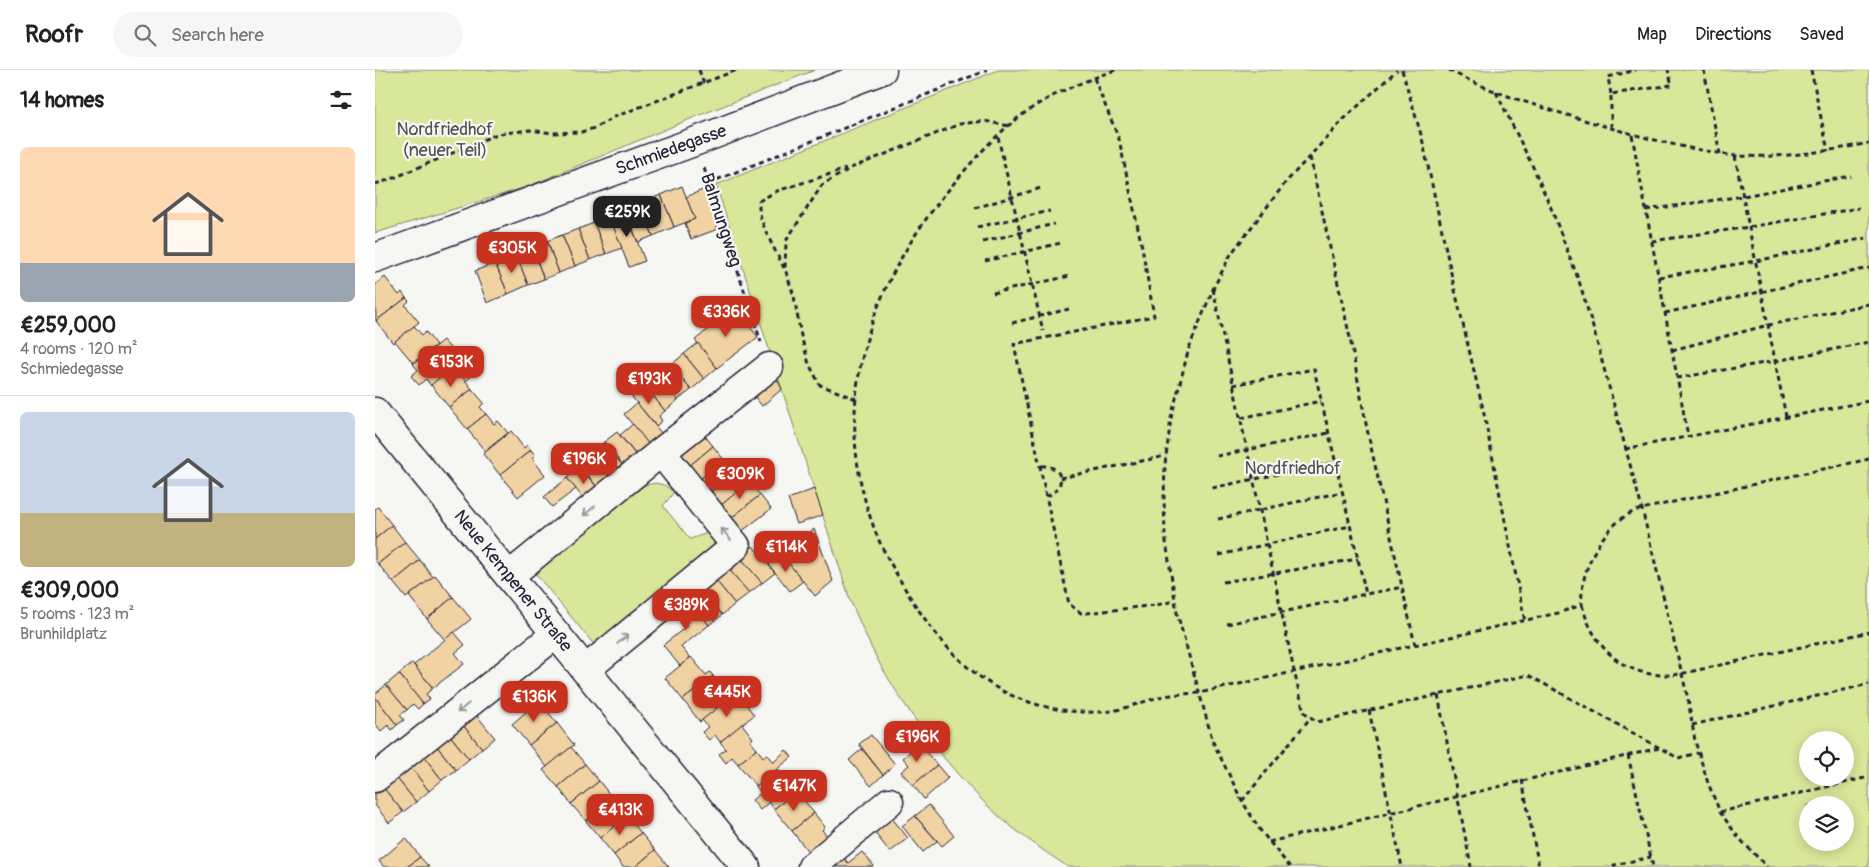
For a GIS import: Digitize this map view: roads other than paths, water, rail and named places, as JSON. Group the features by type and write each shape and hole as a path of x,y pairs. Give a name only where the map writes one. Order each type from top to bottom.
{"street":[{"name":"Schmiedegasse","path":"375,258 694,142 881,70"},
{"path":"509,576 769,367"},
{"name":"Neue Kempener Straße","path":"375,412 745,867"},
{"path":"585,670 736,546 661,452"},
{"path":"375,778 556,634"},
{"path":"812,867 889,802"}],"park label":[{"name":"Nordfriedhof (neuer Teil)","path":"445,139"},
{"name":"Nordfriedhof","path":"1293,468"}]}
